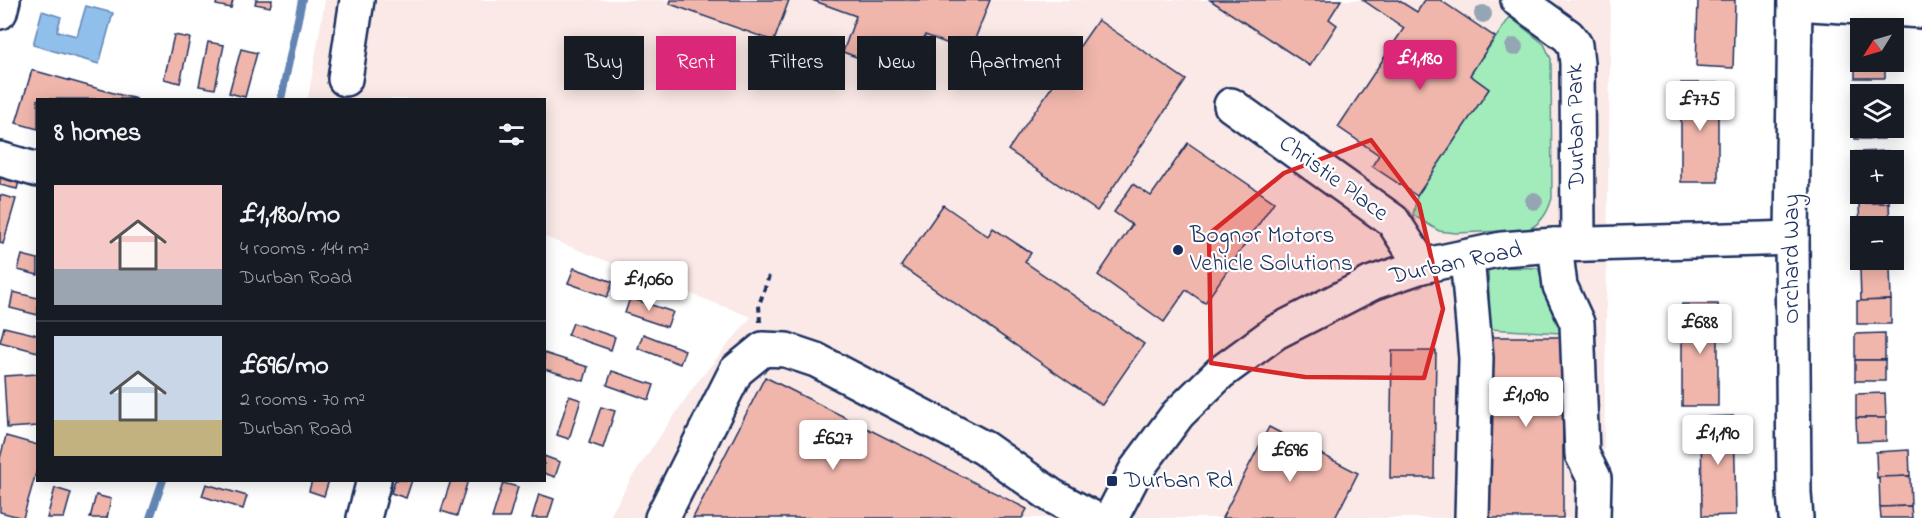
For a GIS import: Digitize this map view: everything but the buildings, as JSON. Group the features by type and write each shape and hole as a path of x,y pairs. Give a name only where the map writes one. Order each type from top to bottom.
{"street":[{"path":"0,12 3,0"},
{"path":"345,79 357,0"},
{"name":"Durban Park","path":"1518,0 1560,28 1575,45 1577,63 1566,244"},
{"path":"1795,2 1922,11"},
{"name":"Orchard Way","path":"1795,2 1792,238 1796,518"},
{"name":"Christie Place","path":"1231,105 1393,221 1422,266"},
{"path":"0,159 36,169"},
{"name":"Durban Road","path":"1111,518 1143,460 1178,414 1220,373 1276,332 1372,283 1422,266 1502,249 1566,244 1792,238"},
{"path":"1566,244 1560,286 1577,323 1582,454 1593,478 1593,518"},
{"path":"1467,257 1476,358 1472,518"},
{"path":"662,518 736,371 763,349 786,350 816,360 984,448 1052,496 1093,518"},
{"path":"364,518 373,482"}],"path":[{"path":"763,349 759,305 770,276"}],"highlighted area":[{"path":"1371,140 1419,204 1443,309 1424,378 1305,377 1211,363 1209,234 1284,173"}],"shaded area":[{"path":"325,0 1611,0 1603,518 609,518 632,477 695,385 751,317 546,237 546,98 308,98"}],"green space":[{"path":"1510,17 1544,44 1551,59 1552,198 1540,221 1527,230 1456,233 1439,231 1413,215 1417,196 1489,89 1470,75"},
{"path":"1488,267 1538,268 1561,333 1490,329"}],"water":[{"path":"86,6 113,13 99,64 33,45 42,11 61,17 57,31 77,36"}],"waterway":[{"path":"281,98 302,0"},
{"path":"150,518 162,482"}],"place":[{"name":"Bognor Motors Vehicle Solutions","path":"1178,250"},
{"name":"Durban Rd","path":"1112,481"}]}
